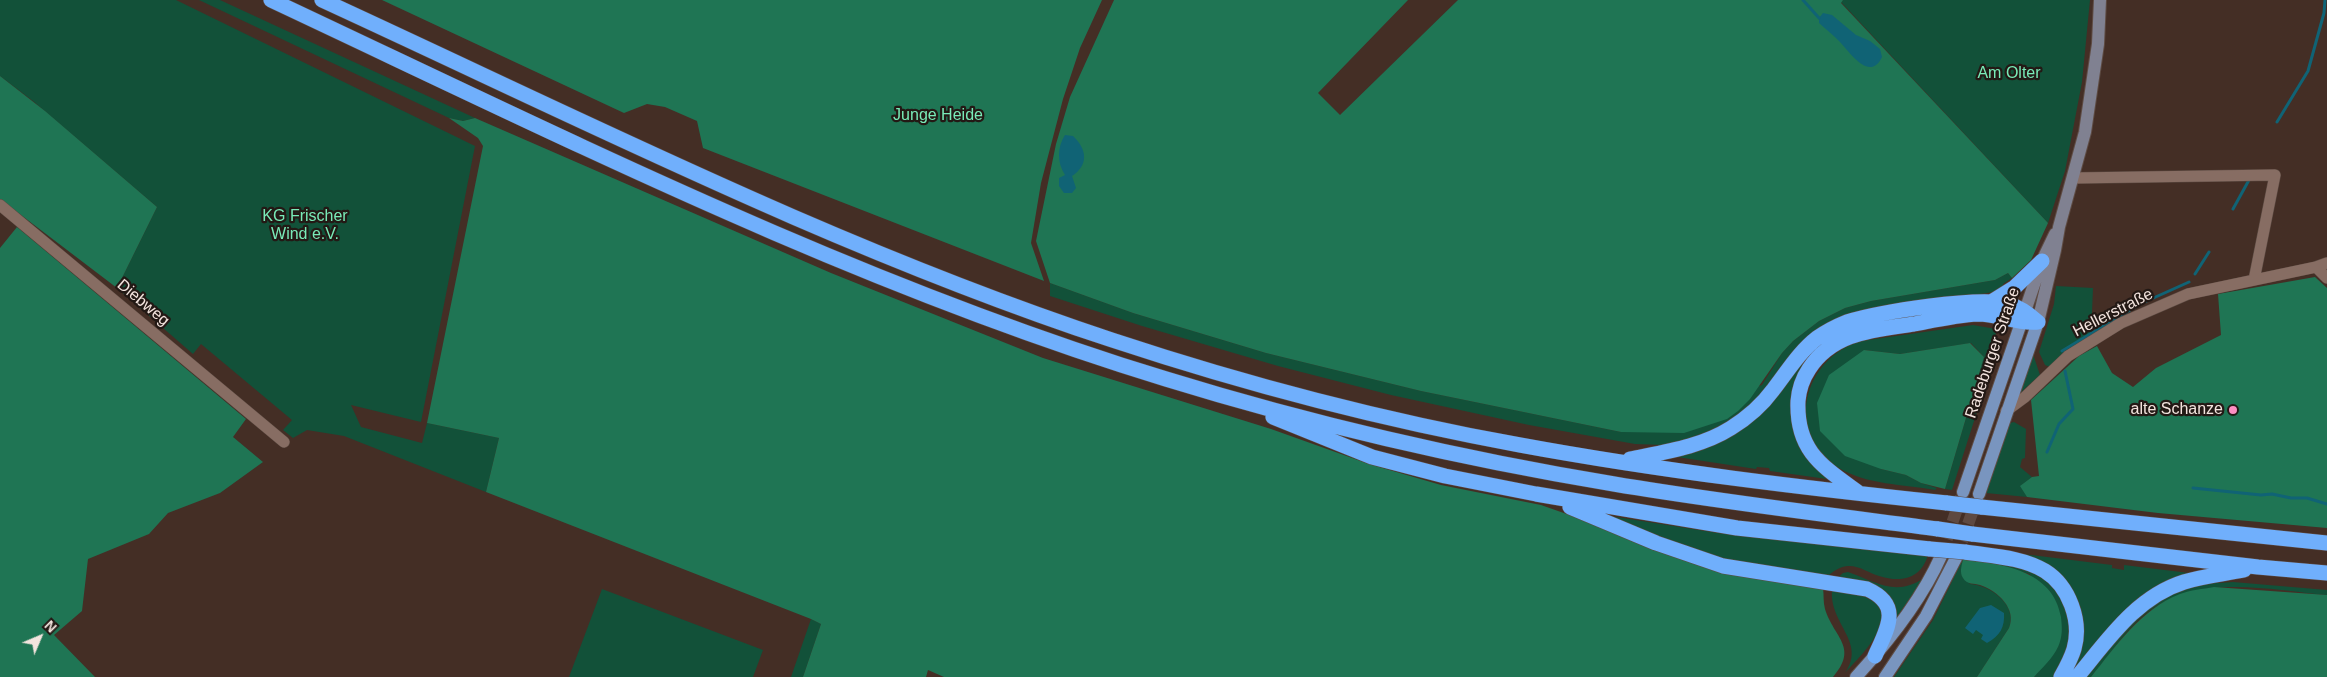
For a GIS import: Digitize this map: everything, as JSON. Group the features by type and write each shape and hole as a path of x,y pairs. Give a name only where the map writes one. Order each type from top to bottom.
{"highway":[{"path":"271,0 591,151 832,258 998,323 1157,376 1254,405 1420,446 1513,466 1704,498 1972,534 2258,567 2327,573"},
{"path":"322,0 750,200 897,262 1039,315 1175,360 1333,404 1520,445 1621,461 1861,494 1947,503 1980,501 2327,543"},
{"path":"1991,302 2015,286 2042,261"},
{"path":"1621,461 1683,447 1730,429 1752,413 1772,392 1805,350 1830,329 1847,322 1871,316 1946,305 1991,302 2010,305 2022,317"},
{"path":"1861,494 1823,466 1806,444 1798,421 1798,393 1805,375 1815,360 1837,342 1852,335 1873,330 1980,314 2022,317 2038,322"},
{"path":"1254,405 1278,421 1390,462 1445,476 1536,494 1738,528 1960,555 2018,560 2030,564 2044,570 2063,589 2075,613 2075,648 2061,677"},
{"path":"1536,494 1723,566 1868,589 1875,592 1887,603 1890,619 1875,656"},
{"path":"2077,677 2134,612 2157,594 2185,582 2258,567"}],"main road":[{"name":"Radeburger Straße","path":"1980,501 2006,411 2038,322 2059,227 2074,178 2090,105 2098,44 2100,0"},
{"name":"Radeburger Straße","path":"1963,492 2042,261 2059,227"},
{"path":"1856,677 1875,656 1927,586 1936,552"},
{"path":"1885,677 1926,616 1960,555"}],"street":[{"path":"2074,178 2274,175 2254,280"},
{"name":"Diebweg","path":"0,206 261,430 284,442"},
{"path":"2322,265 2327,278"},
{"name":"Hellerstraße","path":"2006,411 2025,397 2046,375 2076,350 2120,323 2188,294 2322,265"}],"green space":[{"name":"KG Frischer Wind e.V.","path":"0,0 176,0 475,146 421,422 351,405 361,427 422,443 427,423 499,438 486,492 344,436 307,430 293,438 283,430 292,420 201,344 193,354 117,288 157,207 33,101 0,76"},
{"path":"199,0 220,0 475,118 463,121 449,118"},
{"name":"Junge Heide","path":"382,0 1102,0 1080,48 1063,99 1041,183 1031,243 1044,281 703,148 697,121 665,107 647,104 624,113"},
{"path":"1114,0 1408,0 1318,93 1340,115 1458,0 1843,0 1841,3 2048,223 2031,260 2012,278 2008,273 1995,280 1871,301 1845,308 1819,321 1793,341 1782,353 1750,399 1738,411 1727,419 1684,433 1621,432 1421,391 1266,353 1133,313 1050,283 1036,241 1056,144 1070,97"},
{"name":"Am Olter","path":"1843,0 2090,0 2082,82 2065,171 2048,223 1841,2"},
{"path":"0,76 45,111 157,207 117,288 0,199"},
{"path":"449,118 463,121 475,118 831,273 1043,358 1271,429 1369,464 1441,485 1541,505 1595,524 1823,588 1825,609 1842,643 1844,658 1833,677 944,677 928,670 926,677 803,677 821,624 486,492 499,438 427,423 483,146 478,138"},
{"path":"17,227 246,419 233,437 263,462 220,493 168,513 149,534 88,559 82,611 54,635 95,677 0,677 0,248"},
{"path":"2008,273 2012,278 2003,284 2004,288 1993,292 1852,315 1732,422 1681,443 1663,445 1635,444 1529,425 1391,395 1278,366 1142,326 1050,296 1050,283 1133,313 1266,353 1421,391 1621,432 1762,385 1782,353 1793,341 1819,321 1845,308 1871,301 1995,280"},
{"path":"2315,277 2327,288 2327,528 2158,513 2027,497 2020,486 2032,477 2039,476 2031,400 2079,356 2097,346 2112,373 2133,387 2156,368 2221,335 2218,294"},
{"path":"2056,286 2093,288 2091,337 2050,367 2045,365 2039,352 2054,304"},
{"path":"1973,325 1996,329 1995,355 1952,490 1945,489 1984,357 1971,343 1900,354 1864,350 1881,469 1906,475 1921,483 1937,488 1935,490 1861,478 1839,468 1821,453 1811,436 1806,417 1807,398 1814,380 1825,363 1841,350 1861,341"},
{"path":"1970,343 1984,357 1945,489 1921,483 1906,475 1881,469 1845,456 1820,431 1817,403 1829,375 1864,350 1900,354"},
{"path":"1815,348 1795,437 1804,455 1827,479 1770,471 1769,468 1757,467 1756,469 1677,457 1677,454 1699,449 1794,372"},
{"path":"2033,354 2040,375 2020,393"},
{"path":"2014,422 2026,429 2025,458 2022,459 2020,467 2032,477 2021,486 2027,497 1986,493 2010,423"},
{"path":"1610,516 1718,533 1928,555 1925,563 1915,574 1902,579 1887,578 1849,566 1836,570 1826,578 1700,556"},
{"path":"2015,553 2112,565 2112,568 2124,570 2124,565 2189,573 2160,585 2068,677 2072,594"},
{"path":"1963,559 1961,572 1970,584 1978,585 1994,592 2006,604 2011,620 2009,628 1977,677 1894,677 1933,620"},
{"path":"1963,559 2009,567 2024,572 2037,579 2048,589 2056,601 2061,617 2062,632 2060,643 2047,663 2034,677 1977,677 2009,628 2011,621 2008,608 1999,596 1987,588 1965,580 1961,571"},
{"path":"1986,562 2015,564 2050,582 2066,607 2071,639 2055,677 2034,677 2058,647 2030,574"},
{"path":"1848,572 1886,586 1895,587 1914,584 1924,578 1894,621 1894,613 1835,580 1843,573"},
{"path":"2233,582 2327,590 2327,595 2237,587 2192,591 2172,598 2143,616 2127,632 2091,677 2084,677 2131,623 2159,600 2191,586"},
{"path":"2214,587 2327,595 2327,677 2091,677 2130,630 2153,609 2180,594"},
{"path":"602,589 763,650 753,677 569,677"},
{"path":"1832,590 1857,593 1870,598 1879,606 1882,615 1881,625 1876,636 1845,673 1851,662 1852,652 1850,642 1836,613"},
{"path":"811,619 821,624 803,677 791,677"}],"water":[{"path":"1823,13 1832,15 1856,35 1870,41 1880,49 1882,57 1877,64 1872,67 1866,66 1855,59 1819,23 1819,18"},
{"path":"1065,135 1073,136 1078,141 1084,157 1081,167 1072,176 1076,188 1072,193 1064,193 1059,186 1059,178 1065,175 1060,165 1059,150"},
{"path":"1991,605 2004,613 2004,618 2001,631 1987,643 1981,639 1983,635 1976,630 1973,634 1965,628 1980,608"}],"waterway":[{"path":"1803,0 1819,18"},
{"path":"2277,122 2308,71 2324,13 2325,0"},
{"path":"2233,209 2249,180"},
{"path":"2195,274 2209,252"},
{"path":"2062,351 2140,304 2189,282"},
{"path":"2047,452 2059,424 2073,409 2065,371"},
{"path":"2193,488 2307,498 2327,504"}],"tunnel":[{"path":"1941,556 1961,497"},
{"path":"1956,558 1977,499"}],"place":[{"name":"alte Schanze","path":"2233,410"}]}
